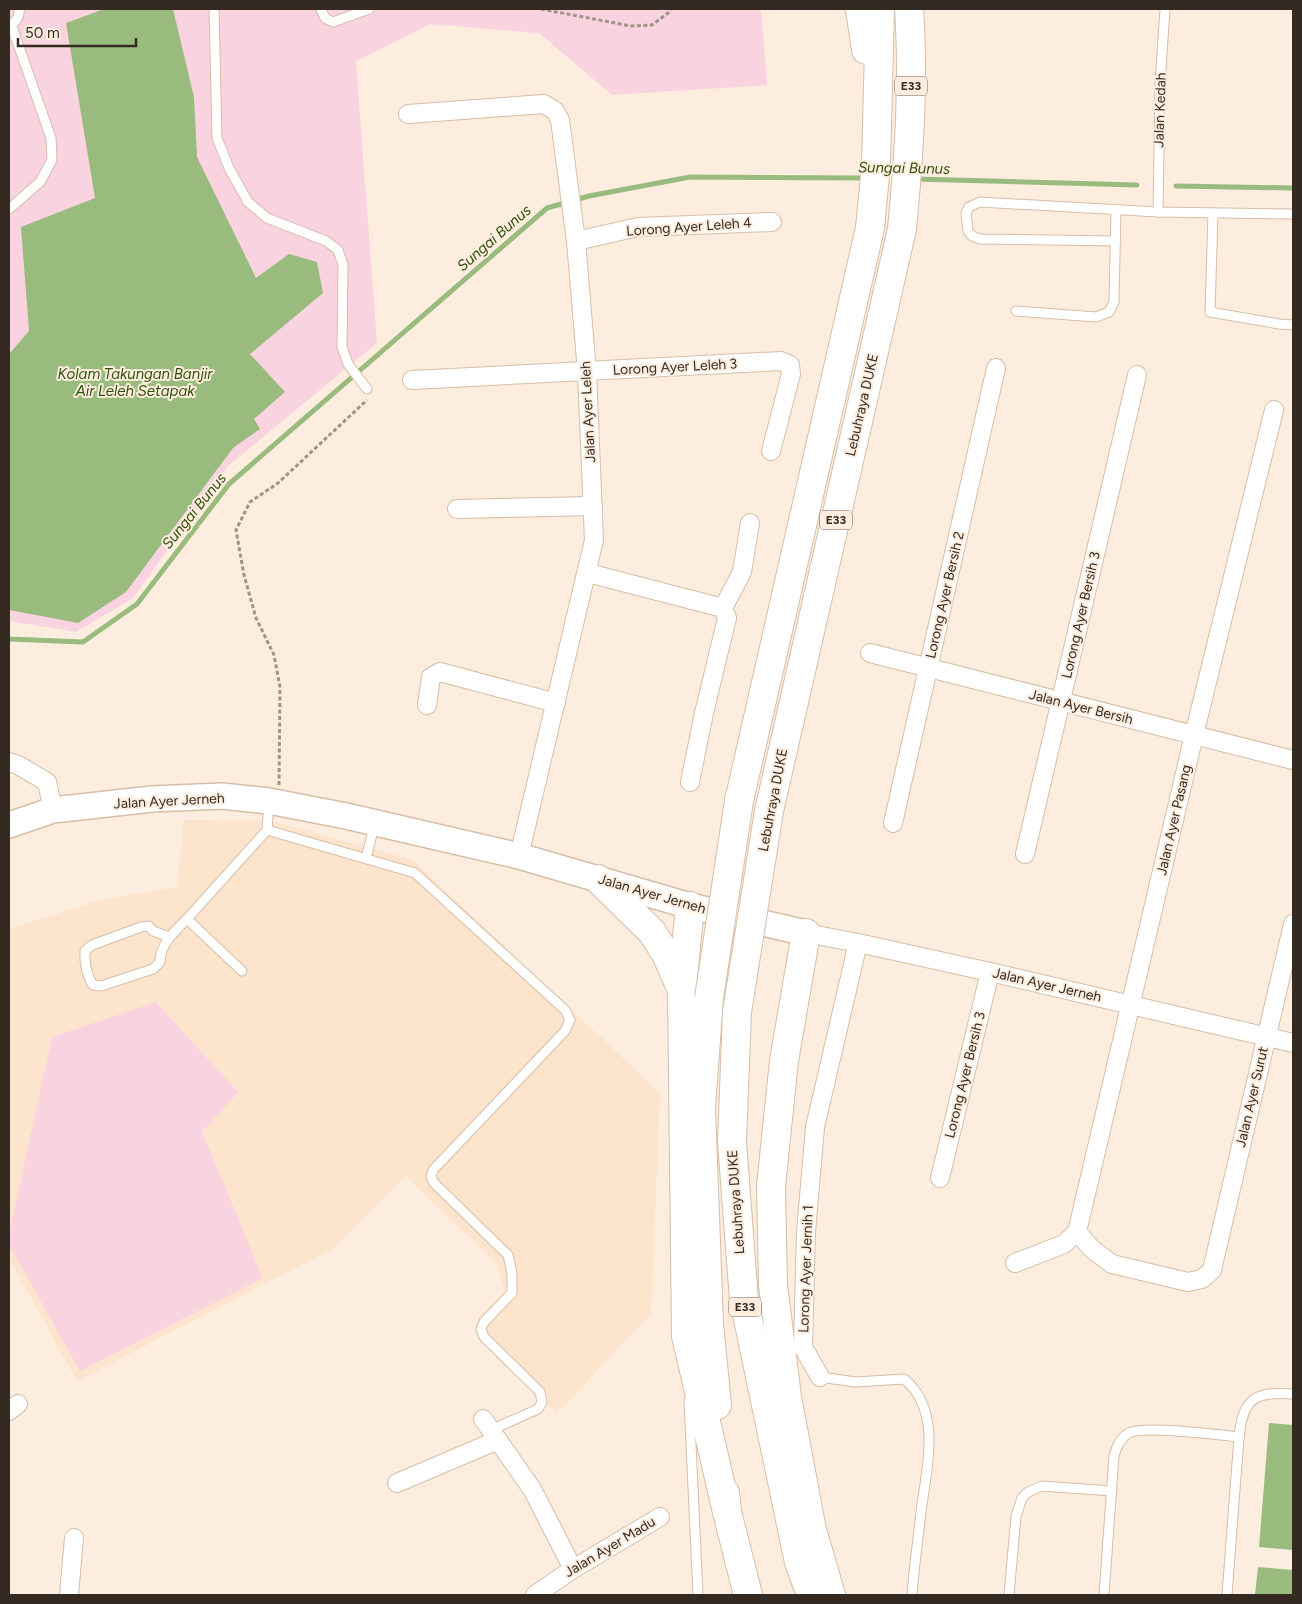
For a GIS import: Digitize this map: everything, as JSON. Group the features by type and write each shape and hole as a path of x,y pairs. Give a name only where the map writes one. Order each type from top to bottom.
{"highway":[{"path":"860,9 876,116"},
{"name":"E33","path":"748,1595 727,1512 709,1324 701,1108 709,998 739,801 870,228 876,165 880,9"},
{"name":"Lebuhraya DUKE","path":"811,1595 798,1562 744,1300 732,1142 737,1012 770,811 902,229 908,163 912,55 909,9"},
{"path":"912,55 918,9"},
{"path":"598,879 652,932 666,954 682,989"},
{"path":"690,906 682,989 686,1336 727,1512"},
{"path":"806,933 784,1061 771,1186 773,1285 788,1406 812,1530 831,1595"}],"main road":[{"name":"Jalan Ayer Jerneh","path":"9,825 53,810 152,799 222,796 274,802 519,856 690,906 806,933"}],"street":[{"name":"Jalan Ayer Leleh","path":"408,114 544,104 555,111 560,120 574,213 586,372 594,540 588,573 519,856"},
{"name":"Lorong Ayer Leleh 4","path":"576,241 638,227 772,222"},
{"name":"Lorong Ayer Leleh 3","path":"412,380 781,361 790,365 791,374 771,451"},
{"name":"Lorong Ayer Bersih 2","path":"893,823 996,368"},
{"name":"Lorong Ayer Bersih 3","path":"1025,854 1137,375"},
{"name":"Jalan Ayer Pasang","path":"1077,1232 1194,735 1274,410"},
{"path":"458,509 593,506"},
{"path":"690,782 704,713 727,618 723,608 742,572 750,523"},
{"path":"588,573 723,608"},
{"name":"Jalan Ayer Bersih","path":"870,653 1293,760"},
{"path":"427,705 431,677 440,672 556,703"},
{"path":"9,762 18,765 47,782 53,810"},
{"name":"Jalan Ayer Surut","path":"1077,1232 1092,1249 1112,1264 1188,1282 1202,1279 1212,1270 1293,924"},
{"name":"Jalan Ayer Jerneh","path":"806,933 858,942 1293,1043"},
{"name":"Lorong Ayer Jernih 1","path":"820,1377 803,1347 806,1232 815,1127 858,942"},
{"name":"Lorong Ayer Bersih 3","path":"940,1178 990,972"},
{"path":"1015,1262 1064,1244 1077,1232"},
{"path":"397,1483 491,1430 532,1489 573,1569"},
{"name":"Jalan Ayer Madu","path":"535,1595 573,1569 660,1517"},
{"path":"69,1595 74,1538"}],"lane":[{"path":"9,209 40,182 52,160 51,138 10,24 17,20 19,9"},
{"path":"214,9 217,138 229,168 248,202 267,218 326,241 338,250 343,265 342,347 348,364 367,389"},
{"path":"321,9 325,18 333,22 369,9"},
{"name":"Jalan Kedah","path":"1158,212 1160,83 1165,9"},
{"path":"1116,241 980,239 972,236 968,231 966,213 969,207 980,202 1158,212 1293,214"},
{"path":"1016,311 1096,317 1109,312 1114,302 1116,209"},
{"path":"1213,213 1210,312 1293,325"},
{"path":"169,937 153,931 148,926 92,945 85,951 84,959 90,981 93,985 101,986 153,969 160,962 160,955 169,937 266,830 274,802"},
{"path":"366,858 375,823"},
{"path":"266,830 416,873 565,1010 570,1020 565,1031 433,1170 431,1177 434,1183 508,1255 512,1273 512,1293 484,1322 481,1329 484,1337 540,1392 542,1402 538,1409 491,1430"},
{"path":"187,919 242,971"},
{"path":"686,1336 688,1386"},
{"name":"Lorong Ayer Jernih 1","path":"820,1377 855,1382 904,1379 915,1388 926,1411 930,1445 912,1595"},
{"path":"1227,1595 1239,1437 1243,1413 1253,1400 1269,1393 1293,1394"},
{"path":"689,1396 698,1595"},
{"path":"1104,1595 1114,1456 1117,1446 1129,1433 1147,1429 1239,1437"},
{"path":"1009,1595 1016,1516 1022,1498 1028,1492 1042,1486 1112,1491"}],"path":[{"path":"541,9 631,26 652,25 671,9"},
{"path":"274,802 280,770 280,688 274,654 256,618 244,575 236,530 250,502 278,484 355,412 367,400 367,389"}],"shaded area":[{"path":"9,9 761,9 767,85 612,95 539,33 430,24 356,61 377,343 228,466 133,598 76,632 9,621"},
{"path":"184,820 272,821 413,860 660,1093 651,1314 557,1413 481,1338 478,1318 505,1291 497,1264 406,1176 334,1248 77,1381 9,1258 9,929 101,900 177,887"},
{"path":"156,1002 238,1092 202,1132 263,1278 80,1371 9,1245 9,1234 52,1037"}],"water":[{"name":"Kolam Takungan Banjir Air Leleh Setapak","path":"104,9 173,9 194,97 197,157 256,278 289,254 317,262 323,293 250,354 285,392 254,419 260,429 233,448 126,592 78,623 9,610 9,354 29,331 21,227 95,198 66,23"},
{"path":"1269,1423 1293,1425 1293,1550 1259,1547"},
{"path":"1258,1567 1293,1570 1293,1595 1255,1595"}],"waterway":[{"name":"Sungai Bunus","path":"9,639 83,642 137,604 229,484 547,208 589,196 690,177 865,178"},
{"name":"Sungai Bunus","path":"914,179 1137,185"},
{"name":"Sungai Bunus","path":"1176,186 1293,188"}]}
